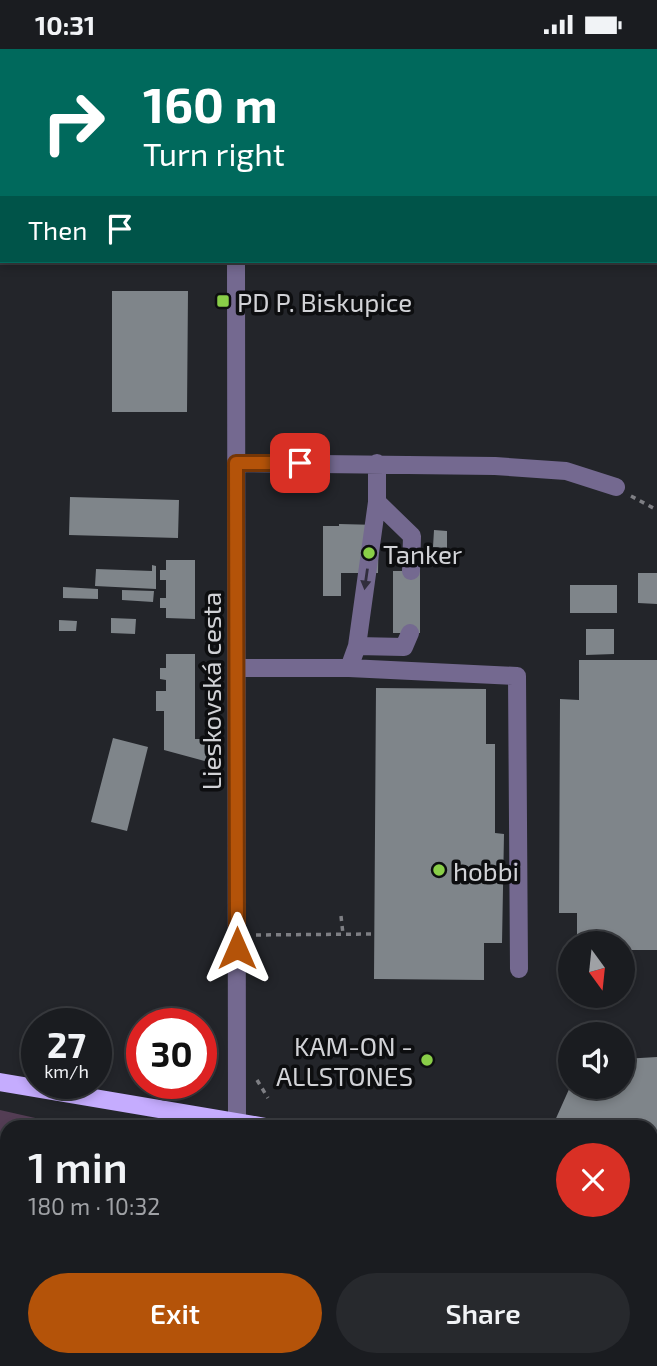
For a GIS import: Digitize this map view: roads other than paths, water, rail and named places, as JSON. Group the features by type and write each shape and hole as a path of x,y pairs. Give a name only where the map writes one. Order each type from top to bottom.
{"main road":[{"path":"0,1082 214,1120"}],"street":[{"name":"Lieskovská cesta","path":"236,263 237,1120"},
{"path":"236,463 495,466 566,471 616,487"},
{"path":"349,669 357,646 377,502 376,463"},
{"path":"377,502 412,536 411,571"},
{"path":"357,646 404,647 410,633"},
{"path":"238,668 349,669 517,676 519,969"}],"place":[{"name":"PD P. Biskupice","path":"223,301"},
{"name":"Tanker","path":"369,553"},
{"name":"hobbi","path":"439,870"},
{"name":"KAM-ON - ALLSTONES","path":"427,1060"}]}
